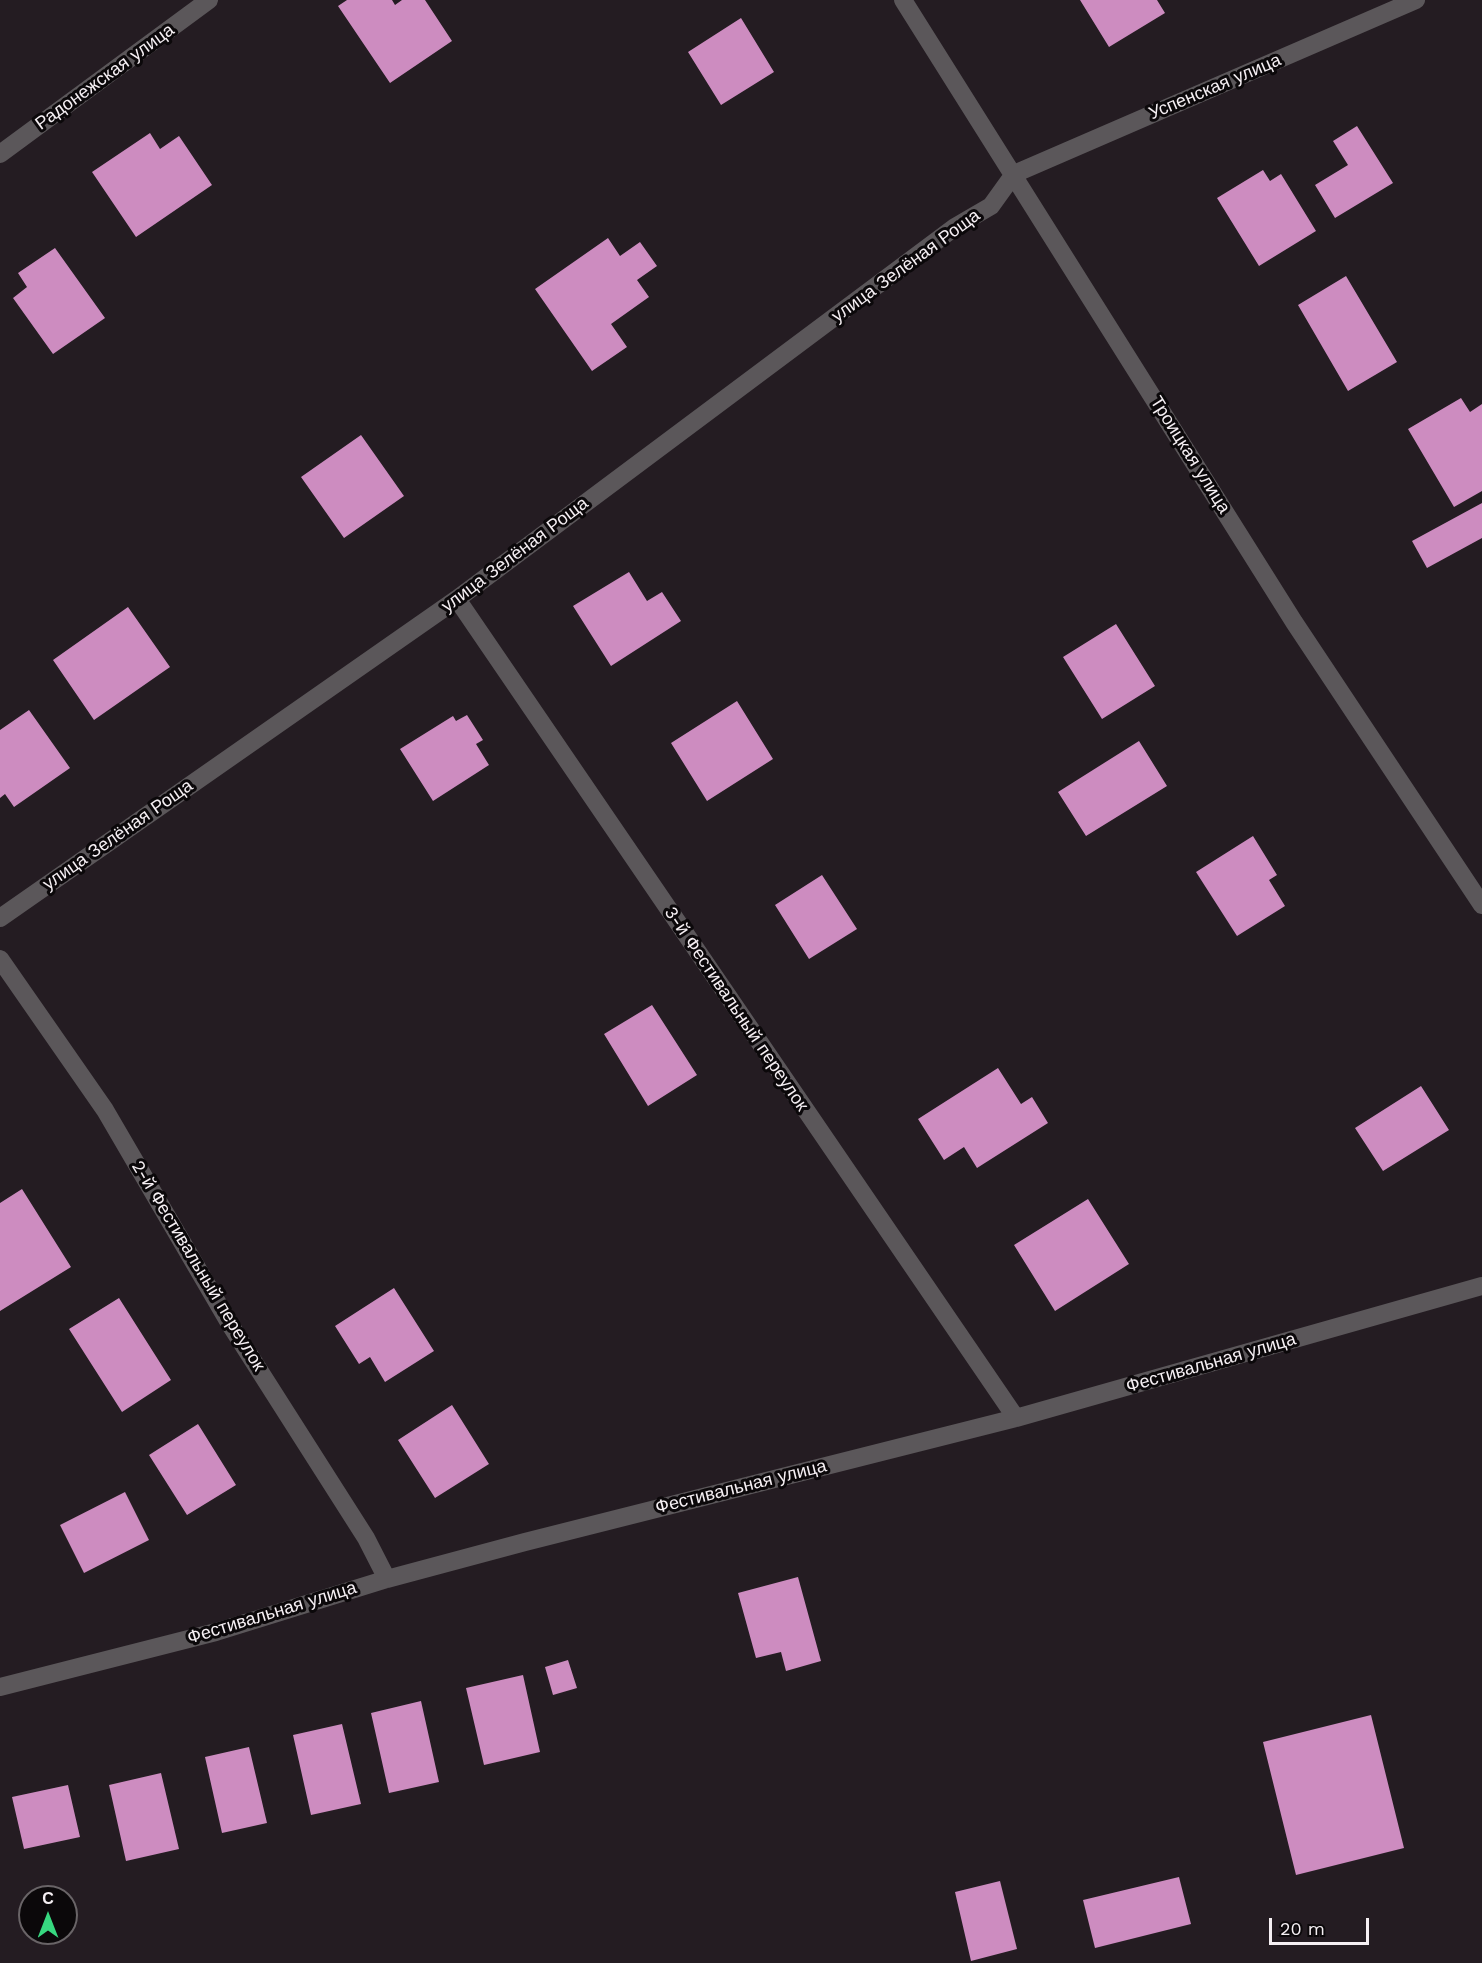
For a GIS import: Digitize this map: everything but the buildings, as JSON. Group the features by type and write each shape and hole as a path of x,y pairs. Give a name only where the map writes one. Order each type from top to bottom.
{"street":[{"name":"Радонежская улица","path":"0,153 209,0"},
{"name":"Троицкая улица","path":"903,0 1294,622 1482,905"},
{"name":"Успенская улица","path":"1014,174 1416,0"},
{"name":"улица Зелёная Роща","path":"0,918 457,599 955,227 991,206 1014,174"},
{"name":"3-й Фестивальный переулок","path":"457,599 1016,1418"},
{"name":"2-й Фестивальный переулок","path":"0,959 105,1110 231,1326 366,1538 387,1579"},
{"name":"Фестивальная улица","path":"0,1687 216,1632 387,1579 1016,1418 1482,1286"}]}
